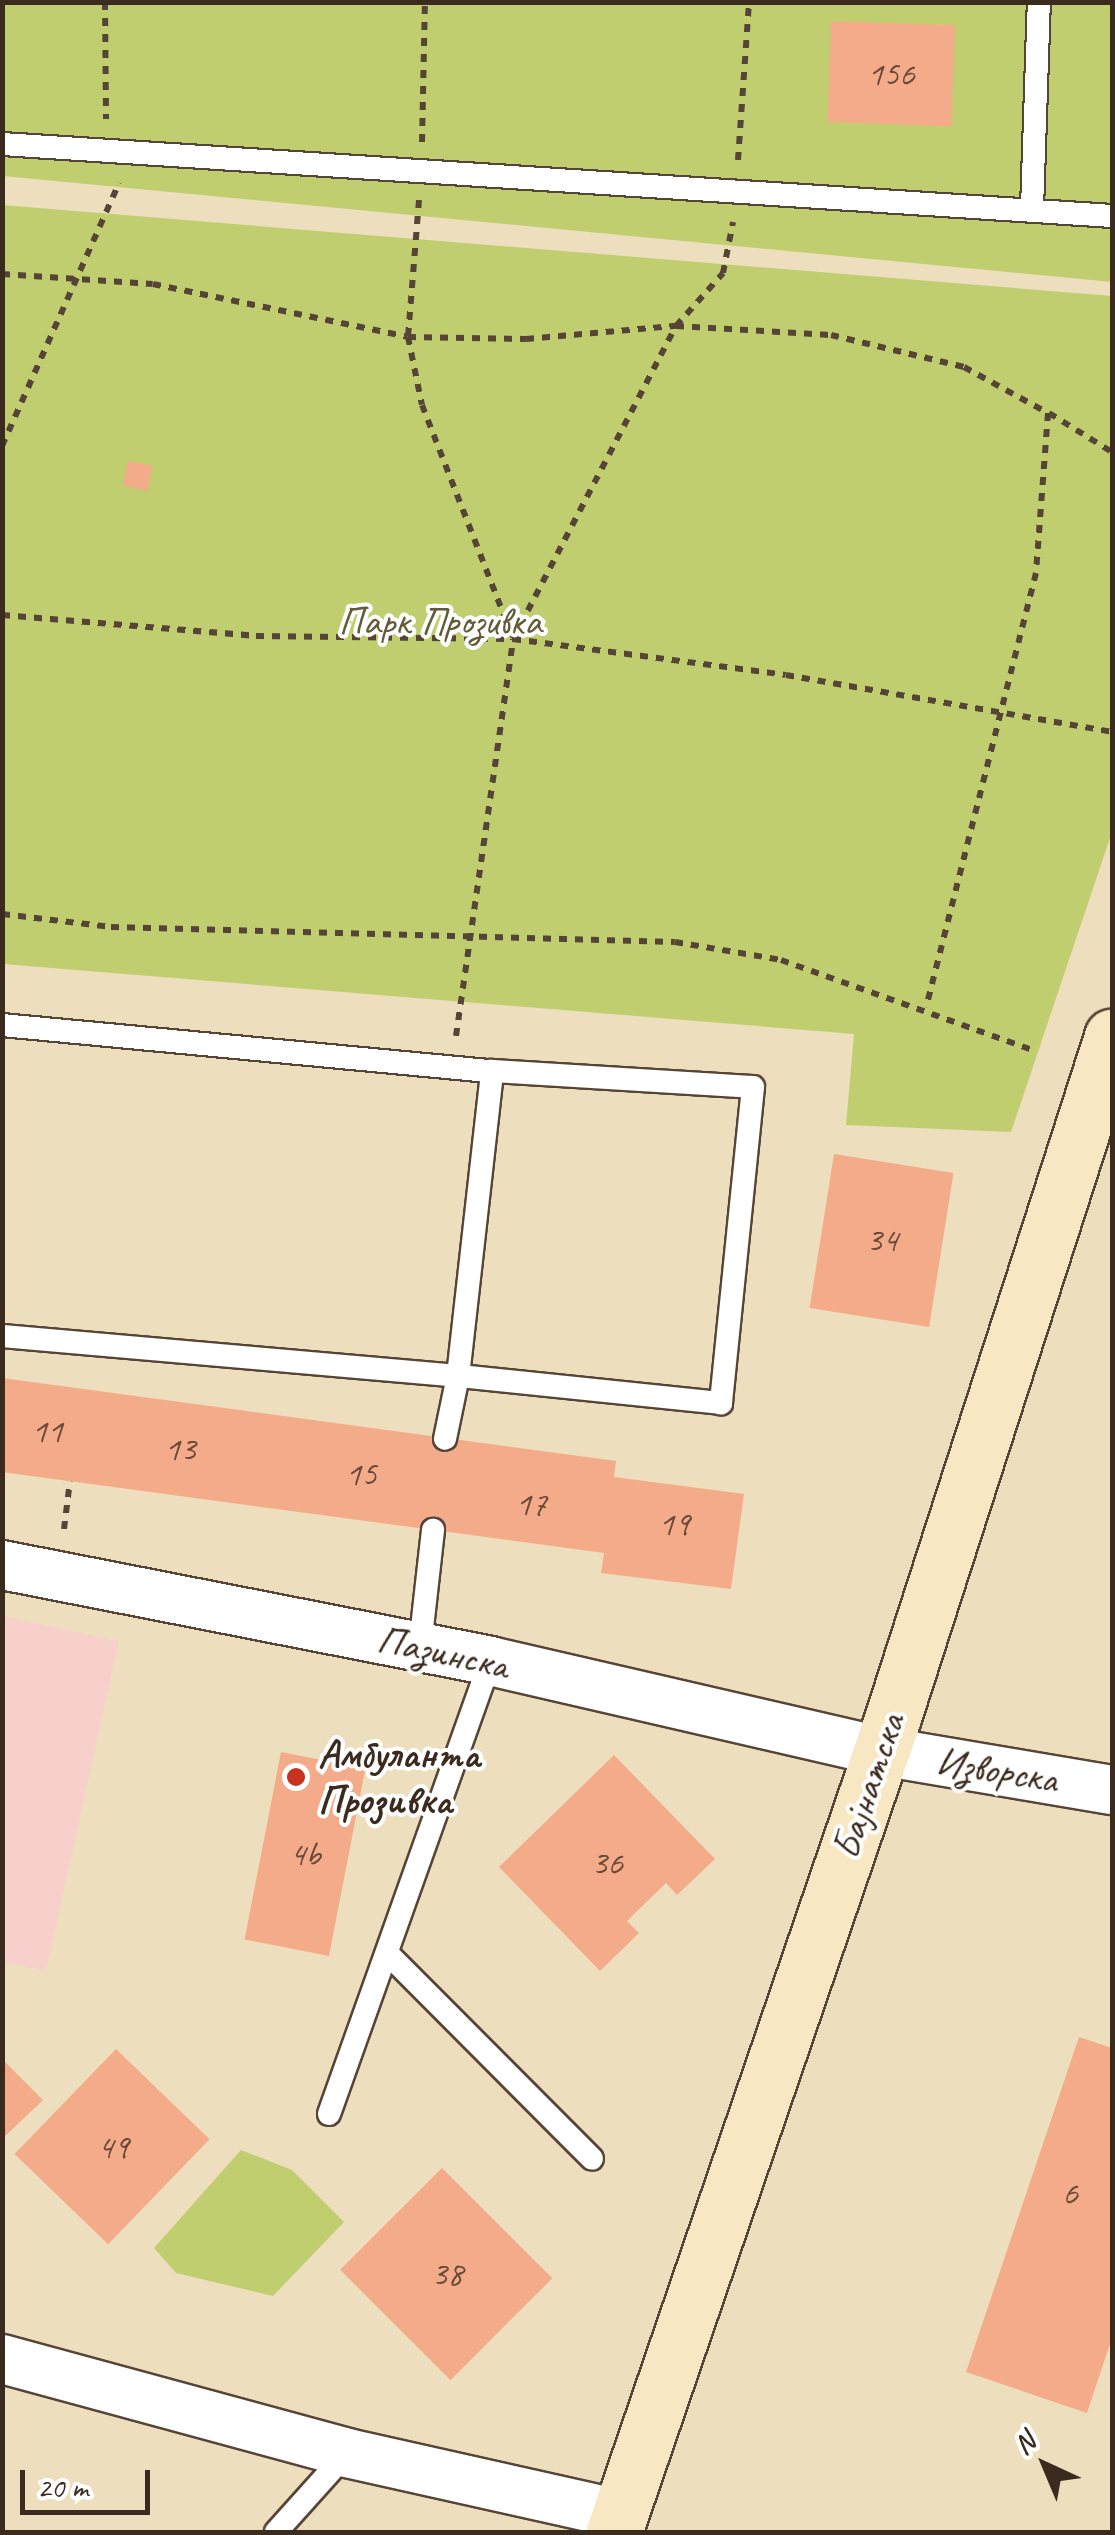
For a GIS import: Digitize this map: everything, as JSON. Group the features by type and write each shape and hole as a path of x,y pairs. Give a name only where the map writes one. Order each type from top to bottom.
{"main road":[{"name":"Бајнатска","path":"617,2523 881,1751 1112,1037"}],"street":[{"name":"Пазинска","path":"2,1564 490,1660 881,1751"},
{"name":"Изворска","path":"881,1751 1112,1790"},
{"path":"2,2359 617,2523"}],"lane":[{"path":"1032,209 1039,2"},
{"path":"2,144 1112,216"},
{"path":"2,1025 492,1071 753,1086 721,1403 2,1336"},
{"path":"444,1439 458,1376 492,1071"},
{"path":"420,1646 432,1530"},
{"path":"329,2114 390,1956 490,1660"},
{"path":"390,1956 592,2159"},
{"path":"276,2532 347,2453"}],"path":[{"path":"2,446 118,197 105,2"},
{"path":"425,2 421,170 408,337 422,404 514,639"},
{"path":"452,1067 514,639 676,326 723,273 736,190 749,2"},
{"path":"2,274 153,284 408,337 526,339 676,326 830,335 964,367 1112,452"},
{"path":"926,1007 1004,712 1036,573 1048,413"},
{"path":"2,615 276,637 514,639 1004,712 1112,732"},
{"path":"2,914 111,927 675,942 780,960 926,1007 1032,1050"},
{"path":"64,1529 70,1481"}],"shaded area":[{"path":"3,1616 119,1641 46,1971 3,1962"}],"green space":[{"path":"2,3 1112,3 1112,282 3,176"},
{"name":"Парк Прозивка","path":"2,205 1112,296 1112,832 1011,1132 846,1125 854,1034 3,964"},
{"path":"241,2150 292,2170 344,2222 273,2296 176,2273 154,2248"}],"building":[{"path":"831,21 955,25 951,126 827,122"},
{"path":"128,461 152,466 147,491 123,485"},
{"path":"834,1154 954,1173 929,1327 810,1308"},
{"path":"2,1378 616,1461 614,1477 744,1494 731,1589 601,1573 604,1553 2,1472"},
{"path":"281,1752 365,1768 329,1956 245,1939"},
{"path":"614,1755 715,1859 677,1895 666,1883 627,1921 639,1933 600,1971 499,1867"},
{"path":"1079,2037 1112,2048 1112,2338 1087,2413 966,2372"},
{"path":"116,2049 210,2139 108,2244 15,2154"},
{"path":"2,2059 43,2100 2,2139"},
{"path":"442,2168 552,2278 450,2380 340,2270"}],"place":[{"name":"Амбуланта Прозивка","path":"296,1777"}]}
